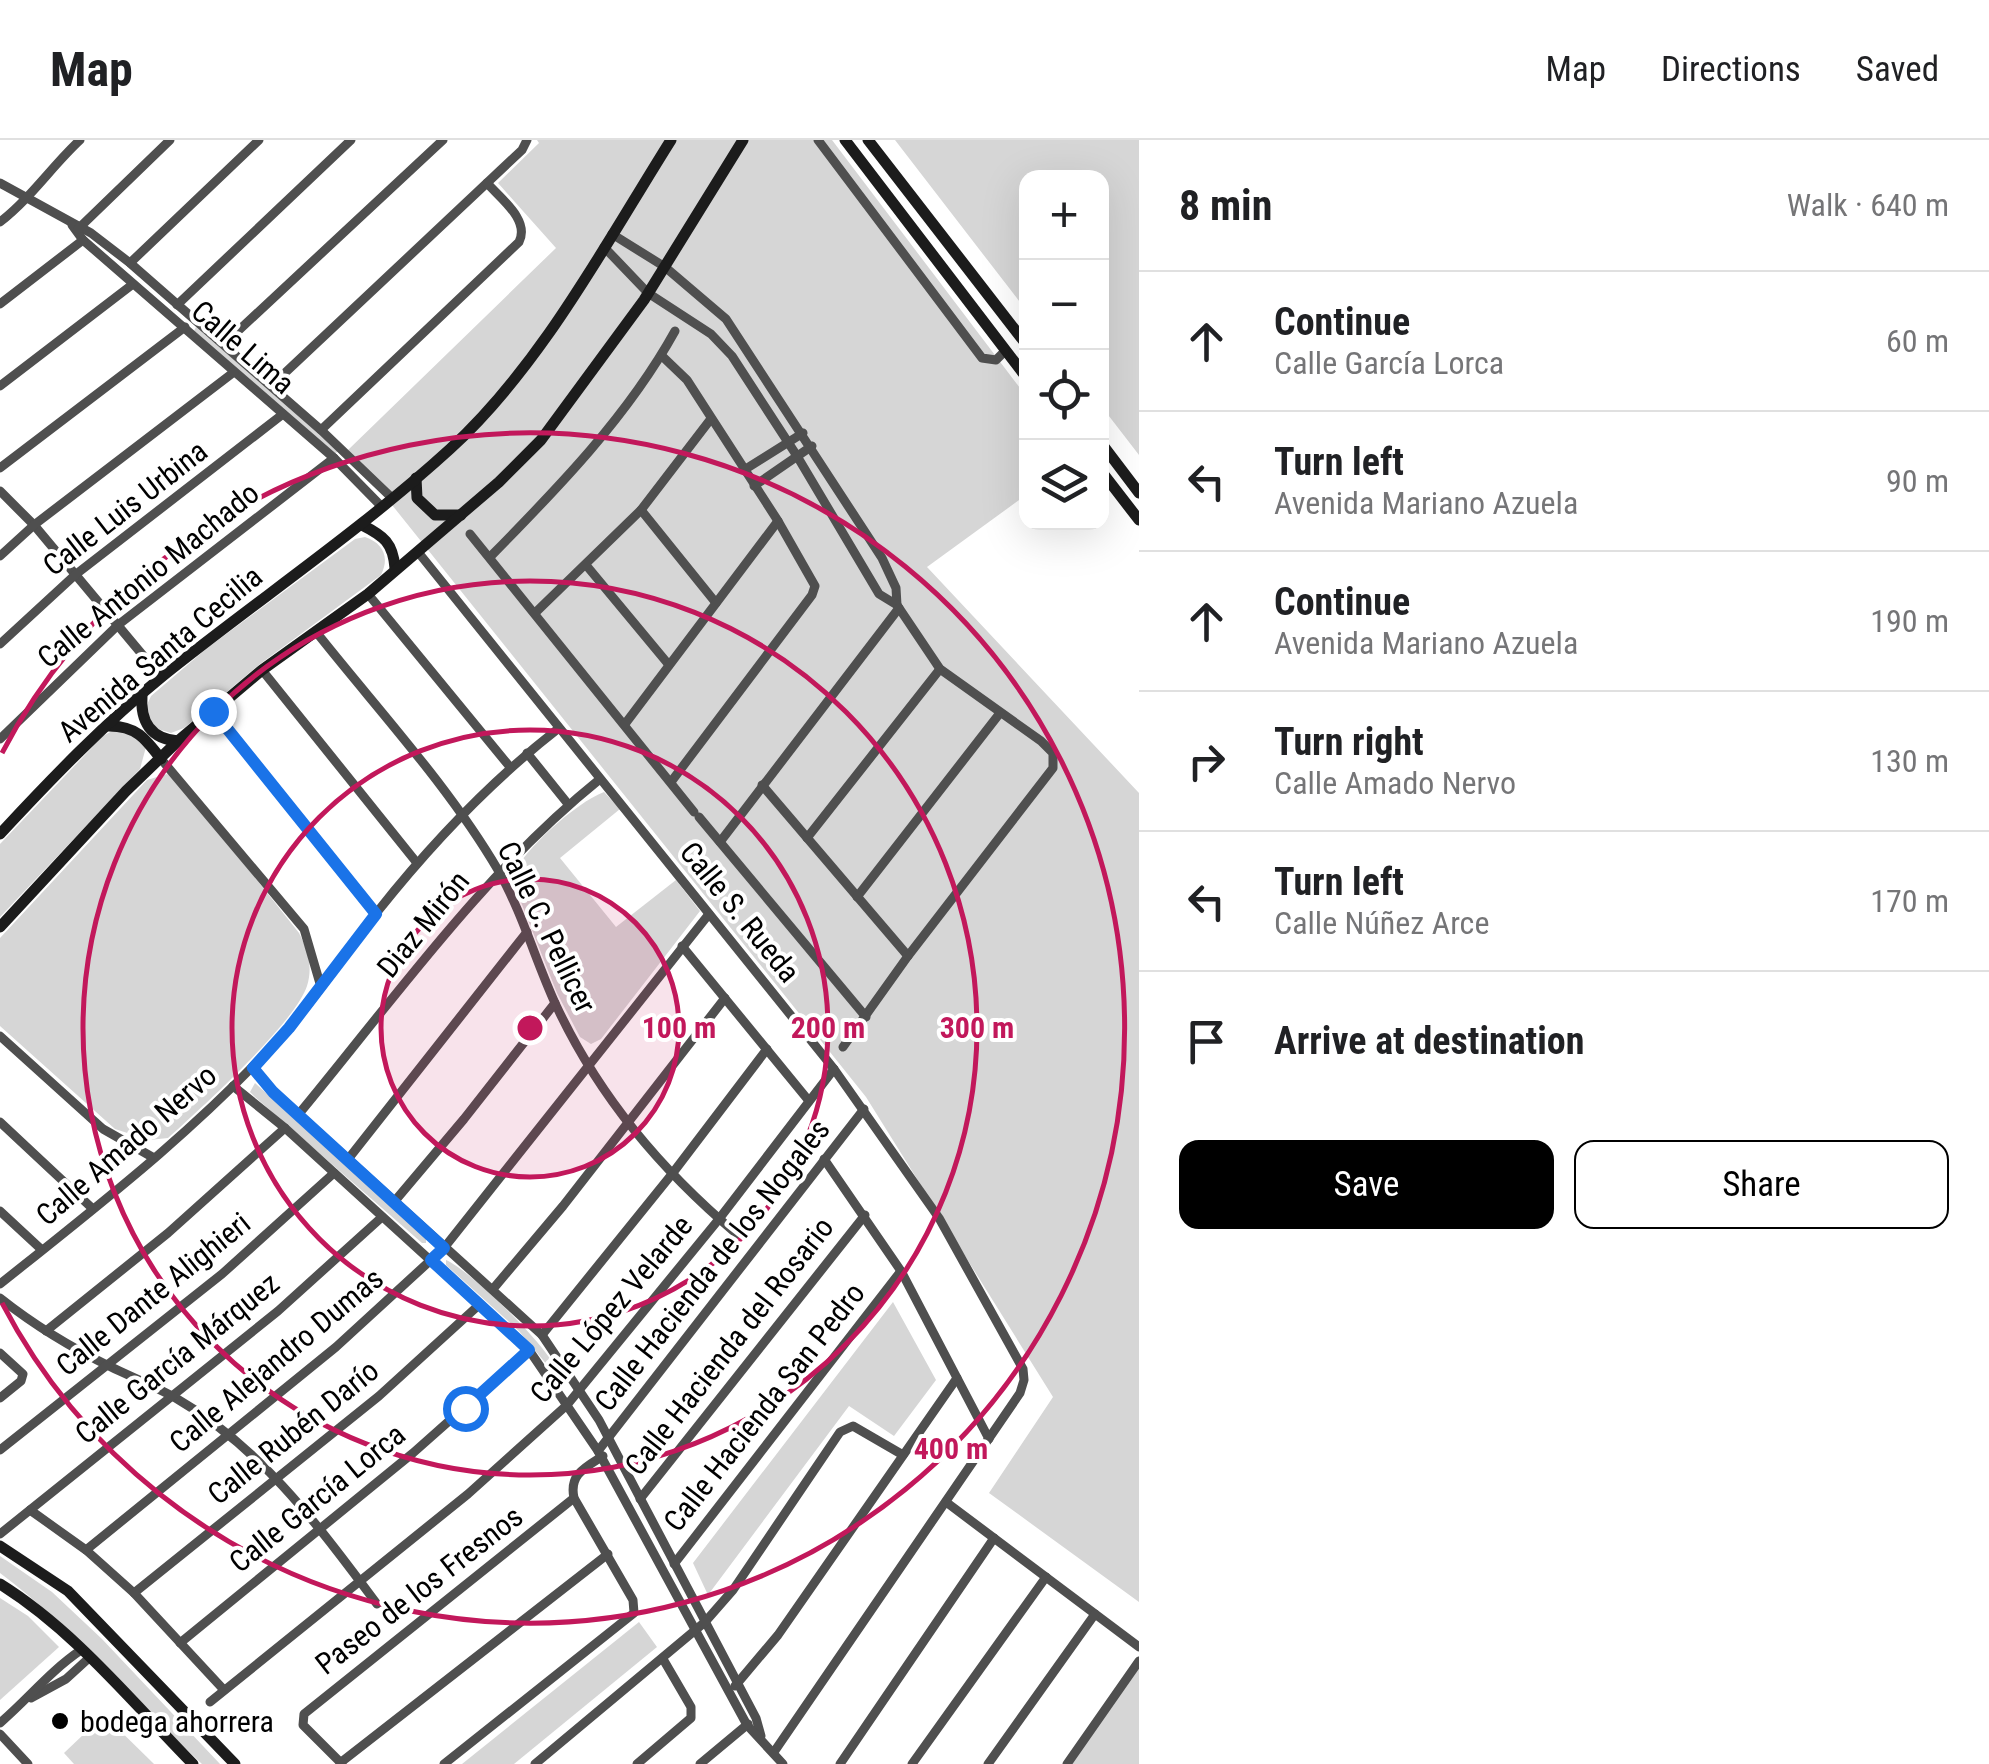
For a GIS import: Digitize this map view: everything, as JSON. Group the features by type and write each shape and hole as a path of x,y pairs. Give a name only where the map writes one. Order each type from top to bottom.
{"street":[{"path":"0,222 80,140"},
{"path":"0,304 170,140"},
{"path":"130,263 259,140"},
{"path":"177,305 351,140"},
{"path":"224,344 443,140"},
{"path":"272,386 522,150 528,140"},
{"name":"Avenida Santa Cecilia","path":"0,834 75,754 161,678 362,524 452,447 512,382 671,140"},
{"path":"0,926 160,758 262,670 368,594 461,516 541,440 648,293 743,140"},
{"path":"818,140 982,358 996,360 1005,351"},
{"path":"845,140 1019,368"},
{"path":"868,140 1019,335"},
{"name":"Calle Lima","path":"0,183 130,263 343,450 387,502"},
{"path":"321,430 513,248 524,232 518,219 487,183"},
{"name":"Calle Lima","path":"78,230 133,284 387,502"},
{"path":"612,234 664,267 726,319 812,446 882,558 896,588 898,606 720,842"},
{"path":"604,247 648,293 698,324 732,356 797,456 878,594 898,606 940,668 1041,740 1054,754 1053,768 843,1047"},
{"path":"0,386 133,284"},
{"path":"0,468 193,318"},
{"path":"490,556 596,444 662,356 676,331"},
{"path":"662,356 686,380 813,579 812,595 671,782"},
{"path":"0,556 34,525 234,372"},
{"name":"Calle Luis Urbina","path":"0,644 76,575 283,414"},
{"path":"536,613 641,510 710,420"},
{"path":"744,470 803,433"},
{"path":"754,486 812,446"},
{"path":"1109,453 1139,493"},
{"name":"Calle Antonio Machado","path":"0,738 118,625 334,458"},
{"path":"416,478 417,498 436,515 461,516"},
{"path":"1109,481 1139,520"},
{"path":"0,492 34,525 161,678"},
{"path":"641,510 716,603"},
{"path":"625,724 778,522"},
{"path":"362,524 394,548 396,568"},
{"path":"470,534 866,1017"},
{"name":"Calle S. Rueda","path":"418,552 834,1069 939,1218 1024,1375 1020,1393 989,1438"},
{"path":"586,566 668,665"},
{"path":"368,594 510,767"},
{"name":"Calle C. Pellicer","path":"317,633 461,814 498,872 555,1003 588,1066 627,1124 672,1174 738,1235"},
{"path":"807,838 940,668"},
{"path":"262,670 417,863"},
{"path":"142,696 141,714 147,728 178,742"},
{"path":"213,711 376,914"},
{"path":"858,897 1000,713"},
{"path":"108,726 136,730 304,928 321,987"},
{"name":"Calle Amado Nervo","path":"0,1284 154,1158 253,1068 461,814 510,767 559,728"},
{"path":"527,753 568,804"},
{"name":"Diaz Mirón","path":"298,1114 498,872 600,778"},
{"path":"762,785 908,956"},
{"name":"Calle Alejandro Dumas","path":"86,1550 336,1347 444,1248 709,914"},
{"path":"349,1158 527,932"},
{"path":"682,946 809,1101"},
{"path":"493,1289 725,998"},
{"path":"394,1202 555,1003"},
{"path":"0,1036 104,1129 154,1158"},
{"path":"542,1335 672,1174 766,1049"},
{"path":"253,1068 298,1114 542,1335 611,1444 738,1683 752,1722"},
{"name":"Calle López Velarde","path":"210,1702 468,1494 580,1391 720,1219 834,1069"},
{"path":"233,1086 285,1128 529,1350 600,1454 729,1692 782,1764"},
{"name":"Calle Hacienda de los Nogales","path":"574,1498 572,1480 611,1444 864,1109"},
{"path":"0,1122 93,1210"},
{"path":"46,1331 183,1220 285,1128"},
{"path":"774,1752 989,1438 901,1271 824,1159"},
{"name":"Calle Dante Alighieri","path":"0,1450 222,1274 334,1172"},
{"path":"0,1211 42,1250"},
{"name":"Calle Hacienda del Rosario","path":"629,1506 640,1498 864,1215"},
{"name":"Calle García Márquez","path":"0,1534 278,1311 382,1217"},
{"name":"Calle Hacienda San Pedro","path":"666,1574 901,1271"},
{"path":"0,1298 46,1331 173,1396 230,1434 279,1478 376,1604"},
{"name":"Calle Rubén Darío","path":"134,1593 378,1396 480,1304"},
{"name":"Calle García Lorca","path":"180,1643 413,1454 529,1350"},
{"path":"0,1353 23,1374 21,1381 0,1398"},
{"path":"729,1692 778,1635 958,1378"},
{"path":"535,1764 705,1622 733,1590 840,1432 853,1426 903,1455"},
{"path":"444,1764 628,1619 636,1608 574,1498"},
{"name":"Paseo de los Fresnos","path":"341,1763 303,1725 304,1714 574,1498"},
{"path":"946,1502 1139,1647"},
{"path":"30,1510 86,1550 134,1593 224,1690"},
{"path":"840,1764 994,1538"},
{"path":"0,1546 68,1591 235,1764"},
{"path":"341,1763 608,1554"},
{"path":"912,1764 1046,1577"},
{"path":"0,1584 28,1601 85,1654 193,1764"},
{"path":"988,1764 1095,1614"},
{"path":"0,1723 58,1666 85,1654"},
{"path":"637,1764 691,1718 691,1707 663,1659"},
{"path":"1067,1764 1139,1661"},
{"path":"700,1764 752,1722"},
{"path":"0,1734 28,1764"}],"shaded area":[{"path":"537,140 832,140 1019,387 1019,500 927,567 1139,793 1139,1602 989,1493 1053,1397 866,1097 348,450 556,248 498,183 539,143"},
{"path":"895,140 1139,140 1139,455 1109,416 1109,170 1019,170 1019,301"},
{"path":"196,327 339,450 335,454 194,331"},
{"path":"365,537 383,552 381,575 260,664 184,728 171,733 147,720 146,707 151,696 206,649 355,539"},
{"path":"114,730 134,732 146,747 140,769 0,917 0,844 103,736"},
{"path":"167,774 176,778 299,933 310,972 299,1002 245,1065 168,1138 149,1140 115,1129 0,1026 0,938 147,780"},
{"path":"604,792 620,809 560,858 616,927 676,880 700,911 601,1039 591,1044 580,1037 557,993 511,877 551,828"},
{"path":"255,1083 426,1238 426,1243 255,1097 250,1092"},
{"path":"446,1260 474,1280 531,1335 558,1371 562,1383 519,1331 446,1265"},
{"path":"893,1302 936,1380 894,1436 849,1406 708,1595 693,1563"},
{"path":"0,1556 52,1592 102,1639 220,1764 202,1764 79,1641 0,1573"},
{"path":"0,1598 28,1616 59,1647 0,1700"},
{"path":"639,1622 657,1647 514,1764 462,1764"},
{"path":"1139,1662 1139,1764 1069,1764"},
{"path":"104,1715 154,1764 74,1764 64,1753"}],"place":[{"name":"bodega ahorrera","path":"60,1721"}],"route":[{"path":"213,711 376,914 289,1028 253,1068 273,1092 444,1248 431,1260 529,1350 465,1408"}]}
